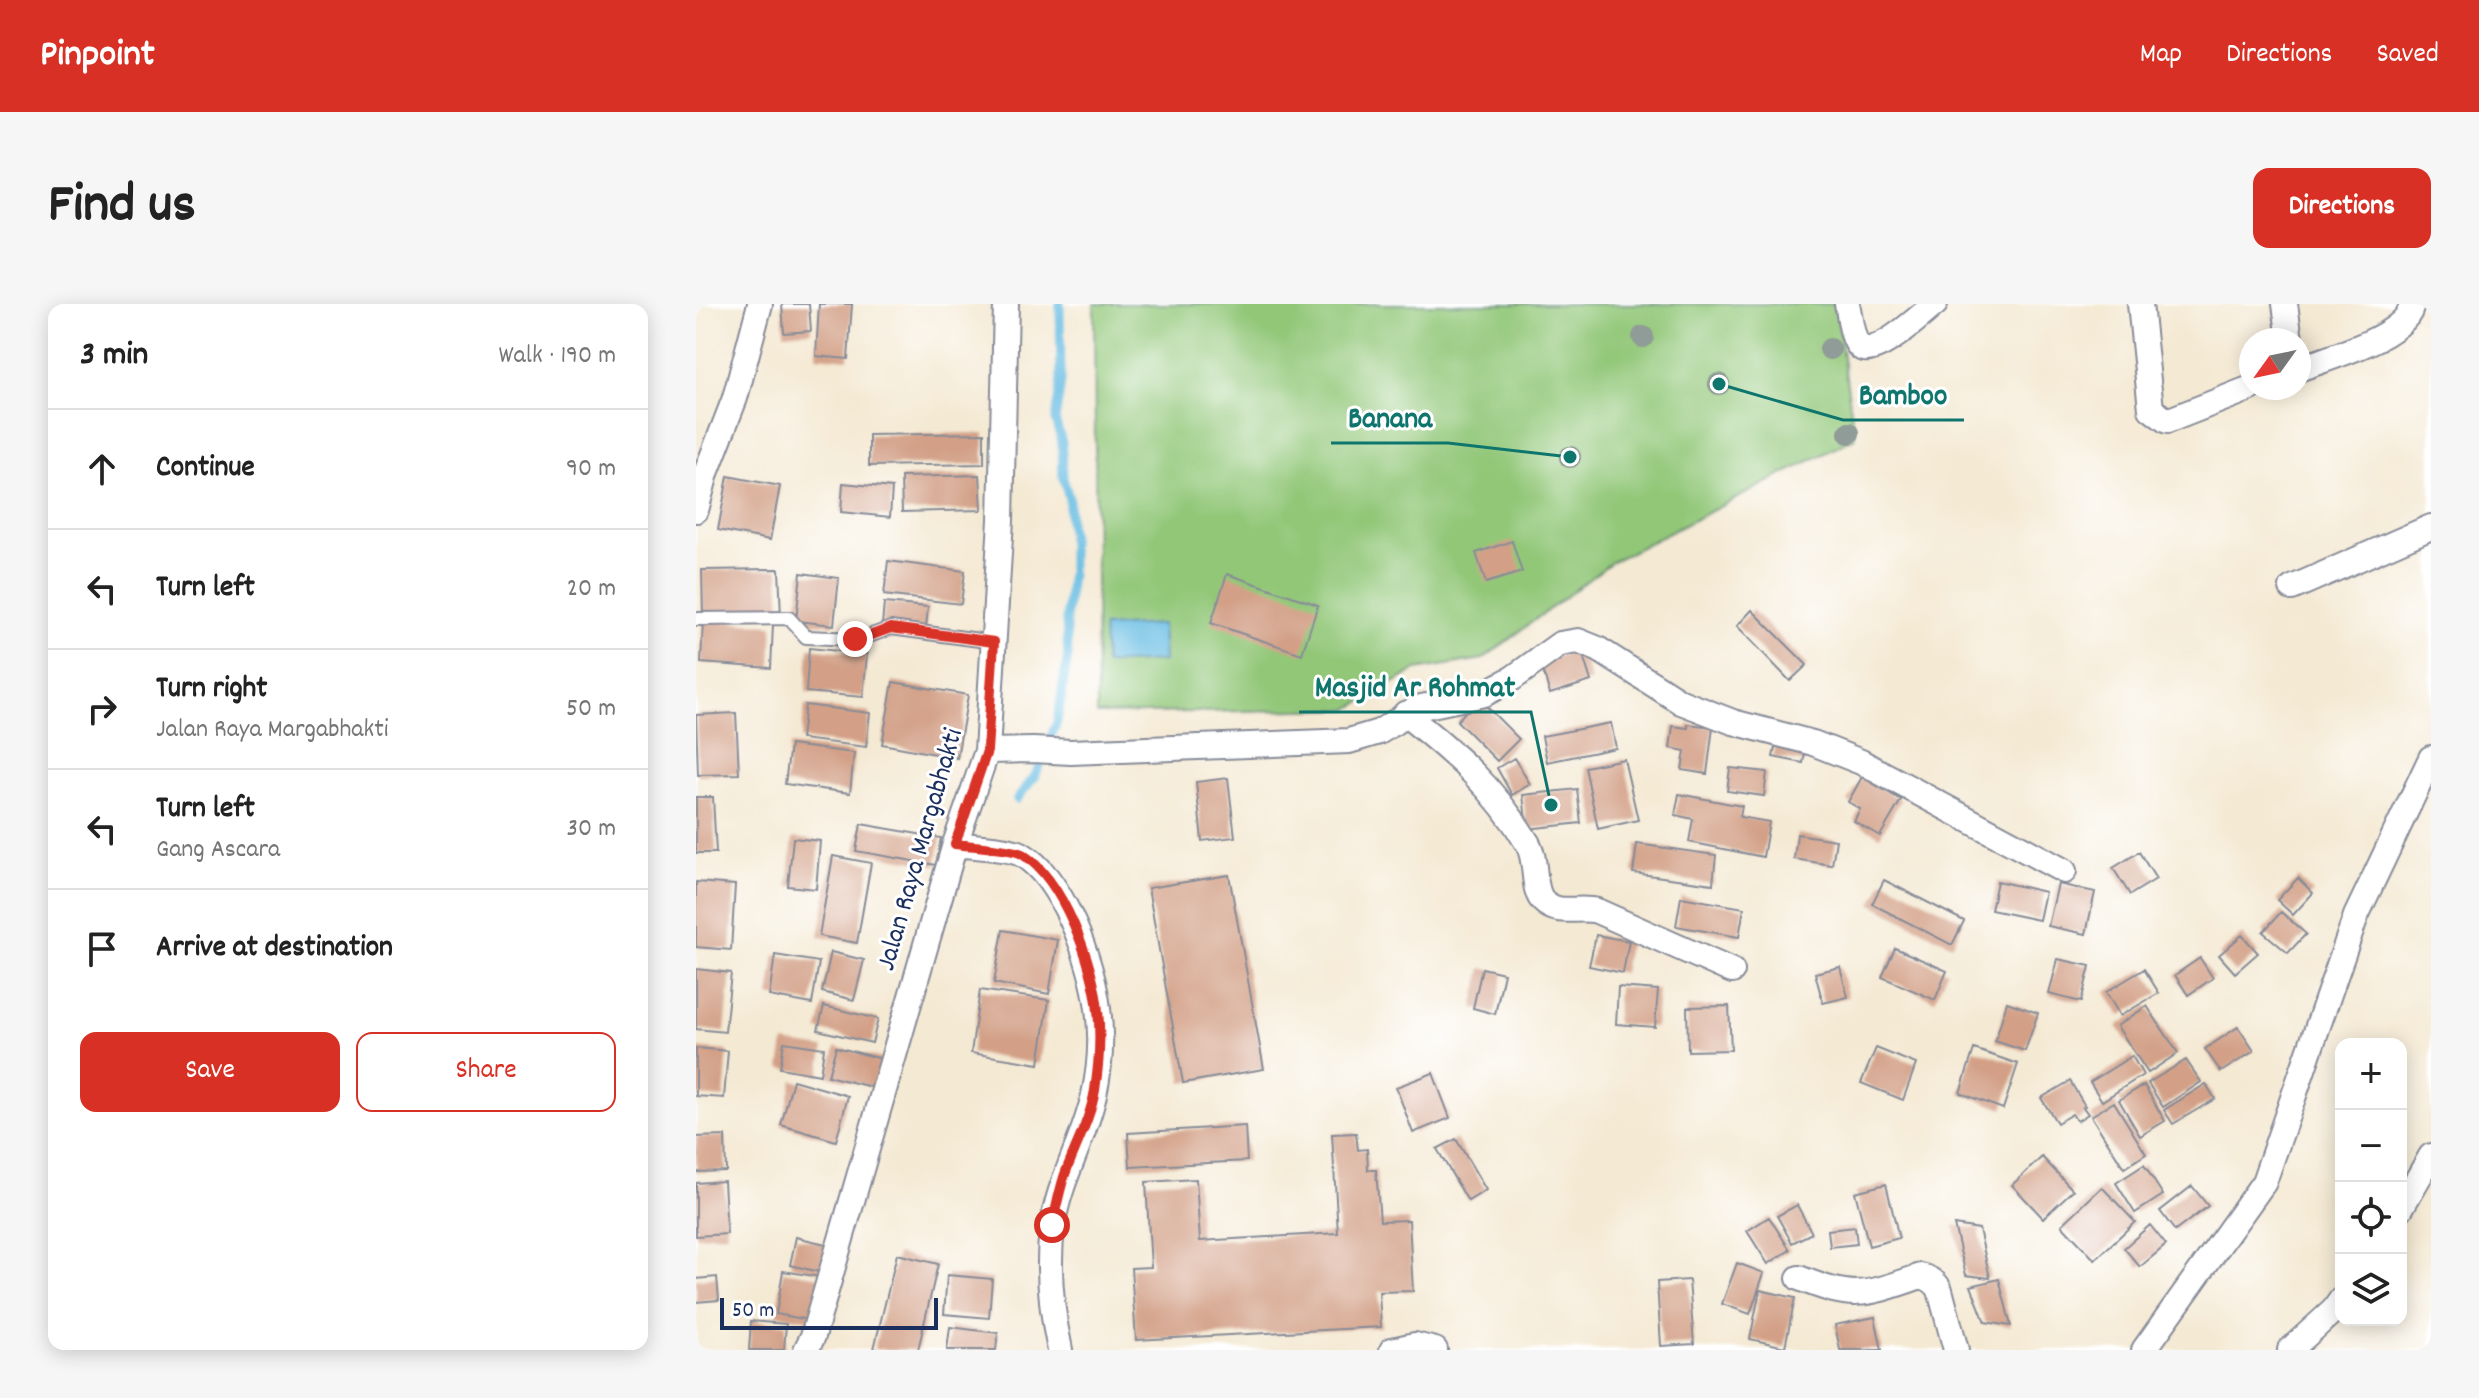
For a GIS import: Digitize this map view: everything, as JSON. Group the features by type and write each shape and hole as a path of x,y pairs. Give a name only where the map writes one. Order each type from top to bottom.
{"street":[{"path":"696,510 706,473 735,398 760,304"},
{"name":"Jalan Raya Margabhakti","path":"806,1350 813,1336 955,844 987,751 1001,520 1006,304"},
{"path":"1847,304 1856,341 1865,350 1880,347 1935,304"},
{"path":"2140,304 2151,409 2167,421 2239,393"},
{"path":"2285,304 2288,328"},
{"path":"2311,364 2385,336 2411,311 2412,304"},
{"path":"2292,588 2431,527"},
{"path":"987,751 1071,752 1349,741 1379,732 1417,708 1484,694 1513,678 1560,644 1578,641 1598,649 1681,702 1733,722 1813,743 1861,762 2064,871"},
{"path":"1405,714 1446,747 1494,794 1530,847 1539,898 1550,908 1559,911 1585,908 1597,911 1732,971"},
{"path":"2144,1350 2264,1182 2356,916 2431,758"},
{"path":"955,844 1019,853 1040,869 1060,897 1092,974 1099,1011 1099,1053 1094,1093 1085,1126 1064,1177 1052,1225 1049,1254 1053,1318 1060,1350"},
{"path":"2407,1198 2431,1156"},
{"path":"1799,1278 1829,1290 1851,1294 1873,1292 1921,1276 1927,1278 1935,1282 1940,1290 1956,1350"},
{"path":"2290,1350 2335,1309"},
{"path":"1392,1350 1415,1345 1435,1350"}],"lane":[{"path":"696,619 789,618 806,637 855,639 891,628 994,642"}],"green space":[{"path":"1094,304 1835,304 1855,438 1613,561 1483,659 1416,670 1349,709 1097,714"}],"water":[{"path":"1162,624 1164,661 1105,664 1103,627"}],"building":[{"path":"782,304 809,304 811,331 784,333"},
{"path":"819,304 852,304 848,359 816,356"},
{"path":"984,433 984,464 869,466 869,435"},
{"path":"980,475 982,510 902,512 901,477"},
{"path":"728,476 780,486 770,540 718,530"},
{"path":"843,483 892,488 890,517 841,512"},
{"path":"1512,541 1522,572 1486,583 1476,553"},
{"path":"888,561 965,571 961,604 884,595"},
{"path":"779,569 781,616 703,617 702,570"},
{"path":"801,573 839,578 834,625 796,621"},
{"path":"1227,574 1318,605 1302,654 1211,623"},
{"path":"884,603 928,607 926,629 882,625"},
{"path":"1752,610 1807,665 1790,681 1737,626"},
{"path":"703,620 773,625 771,668 701,663"},
{"path":"809,648 867,654 863,697 806,692"},
{"path":"1581,649 1591,681 1550,694 1540,662"},
{"path":"893,682 968,695 957,758 882,744"},
{"path":"1478,698 1519,739 1497,761 1457,721"},
{"path":"805,705 870,713 866,747 801,739"},
{"path":"736,713 739,774 698,775 696,715"},
{"path":"1611,723 1616,748 1547,762 1542,736"},
{"path":"1688,724 1713,727 1707,774 1682,770 1685,751 1670,748 1673,726 1688,728"},
{"path":"1777,738 1807,743 1803,763 1773,757"},
{"path":"790,745 854,753 850,793 785,784"},
{"path":"1514,758 1530,784 1512,795 1497,768"},
{"path":"1624,759 1638,820 1598,829 1585,767"},
{"path":"1730,768 1767,772 1764,796 1727,791"},
{"path":"1862,777 1901,800 1880,836 1854,821 1860,809 1848,802"},
{"path":"1228,778 1235,837 1202,841 1196,782"},
{"path":"1577,789 1581,823 1527,829 1523,795"},
{"path":"1679,794 1742,806 1740,817 1769,822 1763,857 1689,842 1693,819 1675,815"},
{"path":"696,797 713,797 716,853 696,853"},
{"path":"861,824 941,838 936,865 856,851"},
{"path":"1797,834 1836,840 1832,865 1794,859"},
{"path":"793,838 820,841 816,889 788,886"},
{"path":"1637,844 1716,855 1713,884 1633,873"},
{"path":"2139,852 2156,879 2130,895 2113,868"},
{"path":"833,856 871,863 857,943 819,936"},
{"path":"1229,875 1264,1069 1183,1083 1148,888"},
{"path":"2298,878 2313,893 2293,915 2277,900"},
{"path":"1884,880 1964,921 1952,945 1872,904"},
{"path":"1997,881 2045,892 2039,920 1991,910"},
{"path":"696,882 735,885 731,950 696,947"},
{"path":"2058,884 2095,892 2086,934 2048,926"},
{"path":"1681,897 1744,908 1739,937 1676,926"},
{"path":"2281,912 2306,934 2288,953 2263,932"},
{"path":"1003,930 1058,940 1049,994 994,983"},
{"path":"1596,935 1629,941 1623,973 1589,966"},
{"path":"2242,935 2258,953 2235,973 2219,955"},
{"path":"1895,948 1947,971 1935,1000 1882,977"},
{"path":"831,952 864,960 854,1000 822,992"},
{"path":"775,955 819,962 812,1004 769,996"},
{"path":"2200,958 2213,978 2188,995 2175,975"},
{"path":"2058,959 2090,966 2081,1002 2049,994"},
{"path":"1840,967 1848,997 1823,1003 1815,973"},
{"path":"1482,968 1504,973 1495,1014 1473,1008"},
{"path":"696,969 731,973 725,1032 696,1029"},
{"path":"2144,969 2159,993 2120,1016 2106,992"},
{"path":"1618,987 1658,990 1655,1027 1616,1024"},
{"path":"980,990 1049,1000 1039,1064 971,1053"},
{"path":"2007,1002 2038,1013 2025,1051 1995,1041"},
{"path":"824,1006 878,1019 872,1043 818,1030"},
{"path":"1729,1006 1731,1050 1688,1051 1687,1007"},
{"path":"2147,1006 2178,1053 2148,1073 2117,1026"},
{"path":"2238,1027 2254,1051 2221,1072 2205,1049"},
{"path":"784,1042 824,1048 820,1075 780,1068"},
{"path":"836,1047 886,1060 879,1089 828,1076"},
{"path":"696,1048 728,1051 724,1098 696,1096"},
{"path":"1876,1048 1916,1064 1903,1100 1861,1083"},
{"path":"1974,1049 2018,1064 2003,1109 1960,1093"},
{"path":"2132,1056 2143,1075 2102,1101 2090,1082"},
{"path":"2186,1060 2201,1082 2163,1107 2148,1083"},
{"path":"1433,1073 1450,1118 1413,1133 1396,1087"},
{"path":"793,1080 848,1096 836,1141 781,1125"},
{"path":"2070,1081 2088,1114 2077,1121 2072,1114 2057,1123 2041,1098"},
{"path":"2206,1084 2215,1099 2173,1124 2164,1110"},
{"path":"2144,1085 2165,1121 2140,1136 2119,1100"},
{"path":"2114,1102 2146,1154 2124,1168 2091,1116"},
{"path":"1245,1126 1247,1161 1130,1167 1128,1133"},
{"path":"1356,1133 1358,1150 1367,1149 1368,1170 1376,1170 1380,1221 1409,1220 1413,1291 1379,1292 1381,1327 1136,1340 1131,1268 1151,1267 1146,1182 1196,1179 1200,1241 1338,1233 1332,1134"},
{"path":"725,1136 726,1171 696,1172 696,1137"},
{"path":"1456,1139 1486,1190 1468,1201 1437,1149"},
{"path":"2042,1157 2073,1190 2043,1218 2012,1185"},
{"path":"2144,1165 2163,1195 2135,1213 2116,1183"},
{"path":"724,1181 727,1234 696,1236 696,1183"},
{"path":"1886,1184 1899,1238 1869,1246 1855,1192"},
{"path":"2192,1186 2208,1206 2175,1231 2160,1211"},
{"path":"2102,1187 2135,1222 2095,1260 2062,1225"},
{"path":"1797,1205 1812,1233 1792,1243 1777,1216"},
{"path":"1769,1217 1790,1250 1768,1264 1747,1231"},
{"path":"1954,1225 1979,1229 1990,1278 1966,1275"},
{"path":"2150,1225 2166,1245 2140,1267 2124,1248"},
{"path":"1855,1227 1857,1244 1830,1247 1828,1230"},
{"path":"796,1237 834,1246 828,1274 790,1265"},
{"path":"897,1254 938,1264 918,1350 874,1349"},
{"path":"1737,1263 1764,1273 1750,1314 1722,1304"},
{"path":"783,1271 821,1277 814,1321 776,1314"},
{"path":"947,1275 992,1279 989,1318 944,1314"},
{"path":"717,1277 719,1300 696,1302 696,1279"},
{"path":"1999,1279 2011,1326 1985,1322 1971,1286"},
{"path":"1689,1280 1694,1344 1661,1346 1657,1282"},
{"path":"1760,1290 1795,1298 1785,1347 1750,1339"},
{"path":"1875,1317 1882,1350 1840,1350 1835,1325"},
{"path":"751,1321 786,1324 784,1350 749,1350"},
{"path":"950,1327 998,1333 996,1350 947,1350"}],"waterway":[{"path":"1017,799 1035,776 1057,722 1068,656 1066,619 1071,574 1069,498 1063,478 1062,442 1055,420 1061,382 1060,304"}],"place":[{"name":"Bamboo","path":"1719,384"},
{"name":"Banana","path":"1570,457"},
{"name":"Masjid Ar Rohmat","path":"1551,805"}],"route":[{"path":"855,639 891,628 994,642 987,751 955,844 1019,853 1040,869 1060,897 1076,934 1092,974 1099,1011 1099,1053 1094,1093 1085,1126 1064,1177 1052,1225"}]}
